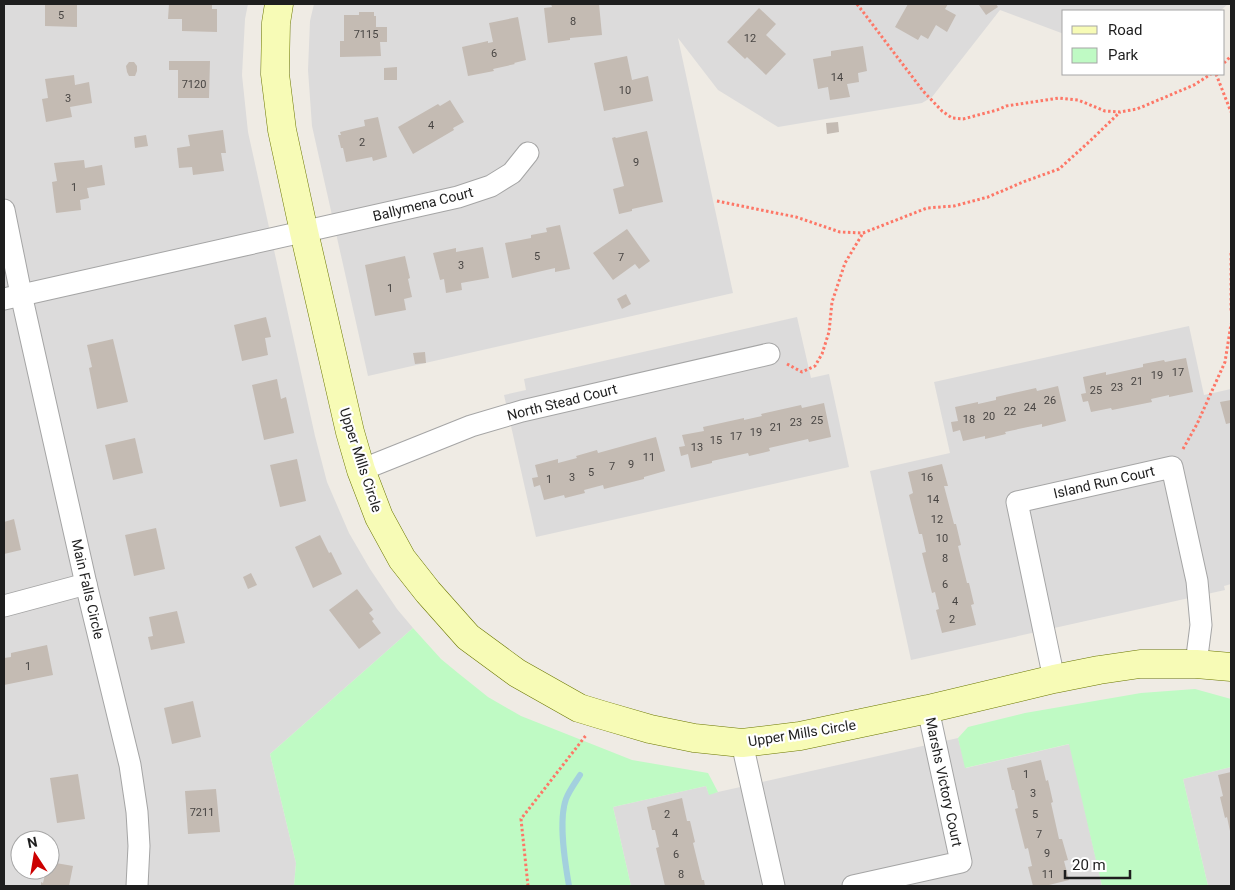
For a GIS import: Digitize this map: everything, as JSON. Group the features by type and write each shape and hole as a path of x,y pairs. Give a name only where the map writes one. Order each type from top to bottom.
{"street":[{"name":"Upper Mills Circle","path":"279,4 276,23 276,74 282,130 350,432 361,470 379,517 402,558 428,592 468,637 516,673 579,708 650,729 694,738 742,743 800,736 1099,670 1140,664 1196,664 1231,667"},
{"name":"Ballymena Court","path":"304,232 458,197 491,186 512,173 528,152"},
{"name":"Main Falls Circle","path":"4,210 12,297 86,584 130,765 139,838 137,886"},
{"path":"12,297 304,232"},
{"name":"North Stead Court","path":"361,470 462,429 522,411 769,354"},
{"name":"Island Run Court","path":"1054,679 1018,502 1172,467 1199,597 1201,625 1196,664"},
{"path":"4,606 86,584"},
{"name":"Marshs Victory Court","path":"853,886 961,862 928,709"},
{"path":"742,743 774,886"}],"path":[{"path":"857,4 923,91 942,112 952,118 963,119 1006,106 1059,98 1078,100 1104,111 1120,112 1137,109 1194,85 1209,75"},
{"path":"1216,75 1231,112"},
{"path":"717,201 796,217 840,232 863,233 927,208 954,206 988,197 1058,169 1120,112"},
{"path":"769,354 802,372 816,366 829,332 832,302 842,271 863,233"},
{"path":"1231,253 1231,313"},
{"path":"1172,467 1197,424 1225,362 1231,324"},
{"path":"528,886 521,820 602,715"}],"shaded area":[{"path":"4,4 248,4 245,19 242,75 248,132 315,436 327,482 349,533 370,569 397,609 413,628 270,754 296,863 294,886 4,886"},
{"path":"314,4 1228,4 1221,10 1062,10 1062,33 1000,10 932,97 922,103 778,127 718,90 678,38 733,293 368,376 312,126 308,70 310,21"},
{"path":"797,317 811,378 829,374 849,467 536,537 504,395 526,390 524,379"},
{"path":"1189,326 1204,395 1231,389 1231,584 1224,586 1225,590 911,660 870,471 950,453 934,382"},
{"path":"958,738 966,768 1070,744 1102,886 631,886 613,807 706,786 709,794"},
{"path":"1231,767 1231,886 1208,886 1183,779"}],"green space":[{"path":"413,628 441,659 458,673 488,697 521,716 632,760 708,773 718,792 709,795 706,786 613,807 631,886 294,886 296,863 270,754"},
{"path":"1195,689 1231,699 1231,767 1183,779 1208,886 1102,886 1069,744 965,768 958,738 968,727 1025,713 1141,693"}],"building":[{"path":"45,4 77,4 77,27 45,26"},
{"path":"169,4 212,4 212,9 217,9 217,32 182,31 182,19 168,19"},
{"path":"551,4 599,4 602,35 570,38 570,40 548,43 544,8 552,7"},
{"path":"908,4 948,4 945,9 956,15 947,32 936,25 928,39 921,35 918,40 895,27"},
{"path":"996,4 998,7 986,15 979,5"},
{"path":"759,8 776,24 766,35 786,54 766,75 727,42"},
{"path":"359,12 374,12 376,27 387,27 387,42 380,42 381,56 340,57 340,41 344,41 344,15 359,15"},
{"path":"518,17 526,60 493,69 494,71 468,76 462,47 488,41 488,43 493,42 489,23"},
{"path":"863,46 867,71 858,73 859,82 847,84 850,97 830,100 828,87 818,89 813,59 831,56 831,51"},
{"path":"627,56 632,80 648,76 653,101 604,111 594,63"},
{"path":"169,61 210,61 209,98 178,98 178,70 169,70"},
{"path":"129,62 134,62 137,66 135,76 129,76 127,72 126,66"},
{"path":"397,67 397,80 384,80 384,68"},
{"path":"74,75 75,85 89,82 92,103 70,107 72,117 46,122 42,99 48,98 45,79"},
{"path":"450,100 464,122 413,154 398,127 438,104 440,106"},
{"path":"378,117 387,157 373,161 372,157 346,162 338,135 341,135 340,132 365,126 364,120"},
{"path":"838,122 839,132 827,134 826,123"},
{"path":"223,130 226,153 221,153 224,171 193,175 192,167 179,168 177,148 190,146 188,135"},
{"path":"647,131 663,202 619,214 613,189 624,186 612,138"},
{"path":"146,135 148,146 135,148 134,137"},
{"path":"84,160 85,168 102,165 105,185 87,188 89,198 80,200 81,210 56,213 52,182 57,181 54,163"},
{"path":"560,225 570,269 555,272 555,268 512,278 505,243 531,238 531,235 547,232 546,228"},
{"path":"627,229 650,261 639,269 635,264 613,280 593,253"},
{"path":"483,247 489,278 461,283 462,290 446,293 444,279 440,280 433,253 456,248 456,252"},
{"path":"405,256 412,297 404,299 406,310 375,316 365,265"},
{"path":"626,294 631,304 622,309 617,299"},
{"path":"266,317 271,337 265,338 268,355 242,361 234,325"},
{"path":"113,339 128,402 97,409 89,368 92,367 87,345"},
{"path":"425,352 426,363 415,364 413,353"},
{"path":"1186,358 1193,392 1151,399 1152,402 1112,410 1111,408 1091,412 1088,401 1083,402 1081,394 1086,393 1083,377 1106,372 1106,375 1143,367 1143,364"},
{"path":"277,379 281,399 286,397 294,433 264,440 252,385"},
{"path":"1058,386 1066,421 1042,427 1042,424 1005,432 1006,434 985,439 985,436 963,441 960,430 953,432 951,422 958,421 955,407 996,400 996,397 1036,388 1037,391"},
{"path":"1231,400 1231,427 1230,423 1226,424 1220,402"},
{"path":"824,403 831,437 809,442 808,439 769,448 770,451 749,456 748,453 691,468 688,454 681,456 679,447 685,446 682,435 704,431 703,427 762,416 761,414 801,405 802,408"},
{"path":"656,437 665,471 644,477 644,479 604,489 603,485 584,490 585,493 565,498 564,495 544,500 540,485 534,487 532,478 538,477 535,465 558,459 558,463 597,450 598,453"},
{"path":"135,438 143,473 113,480 105,445"},
{"path":"297,459 306,501 280,507 270,465"},
{"path":"942,464 948,486 944,486 961,545 958,546 974,604 971,605 976,625 942,633 936,610 939,609 935,592 932,593 922,553 926,552 922,534 919,534 909,495 913,493 908,472"},
{"path":"14,519 21,550 4,554 4,522"},
{"path":"156,528 165,569 134,576 125,535"},
{"path":"320,535 342,574 313,588 295,547"},
{"path":"251,573 257,585 248,589 243,577"},
{"path":"357,589 373,610 369,613 374,619 372,621 381,633 359,649 329,610"},
{"path":"177,611 185,643 151,650 148,637 153,636 149,617"},
{"path":"47,645 53,675 4,685 4,658 11,657 11,653"},
{"path":"193,701 201,737 172,744 164,708"},
{"path":"1041,760 1046,781 1048,780 1059,839 1062,839 1068,860 1064,861 1069,880 1045,886 1033,886 1028,867 1032,866 1028,848 1025,849 1015,809 1018,808 1014,790 1012,790 1007,768"},
{"path":"1231,772 1230,831 1220,797 1223,796 1218,775"},
{"path":"78,774 85,819 57,823 50,778"},
{"path":"216,789 220,832 188,834 185,791"},
{"path":"682,798 687,821 690,821 695,842 693,843 705,886 665,886 656,848 659,847 655,830 652,830 647,807"},
{"path":"60,864 73,866 69,886 41,886 41,882 43,883 44,880 60,880"}],"waterway":[{"path":"569,886 562,830 564,808 570,790 580,775"}]}
